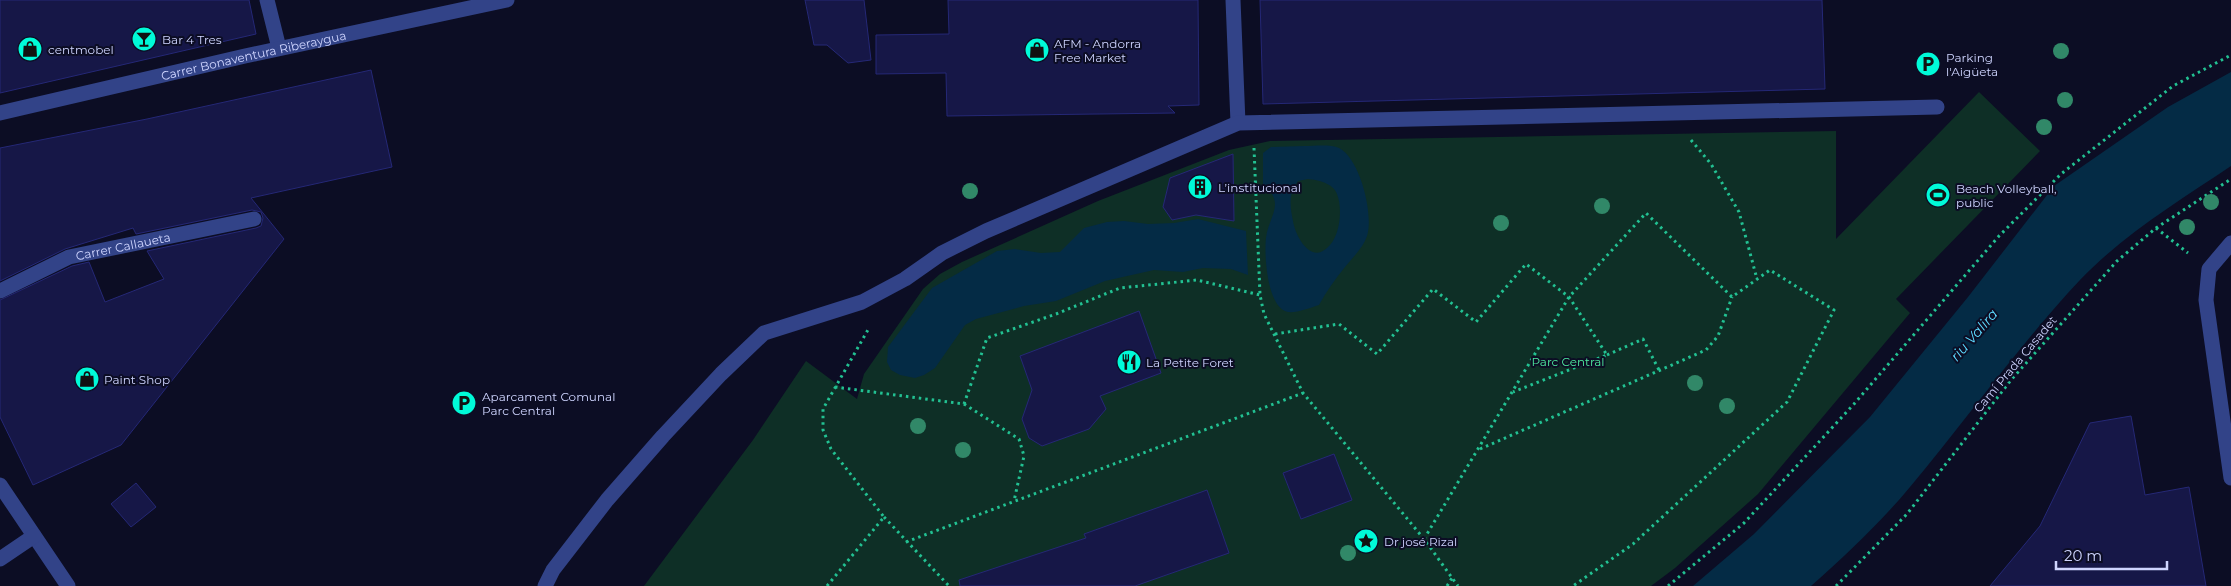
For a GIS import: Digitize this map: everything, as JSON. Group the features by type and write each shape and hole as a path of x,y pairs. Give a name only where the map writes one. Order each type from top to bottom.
{"street":[{"path":"267,0 278,48"},
{"name":"Carrer Bonaventura Riberaygua","path":"0,112 278,48 507,0"},
{"path":"1233,0 1246,123"},
{"path":"545,586 553,570 626,479 721,374 764,333 862,302 905,279 942,253 986,231 1246,123 1937,107"},
{"name":"Carrer Callaueta","path":"0,291 69,257 254,219"},
{"path":"2231,242 2209,269 2206,300 2231,478"},
{"path":"0,485 68,586"},
{"path":"0,559 34,536"}],"path":[{"path":"1668,586 1744,523 1854,404 1999,236 2061,174 2173,86 2231,56"},
{"path":"1668,113 1711,164 1739,212 1757,280"},
{"path":"1246,123 1260,295 1264,314 1303,393 1424,540 1458,586"},
{"name":"Camí Prada Casadet","path":"1836,586 1908,514 2011,380 2082,297 2117,261 2156,228 2231,180"},
{"path":"1424,540 1570,297 1646,213 1732,297"},
{"path":"2156,228 2209,269"},
{"path":"1275,334 1339,324 1377,354 1433,289 1476,322 1526,264 1570,297 1607,355"},
{"path":"1478,450 1706,350 1718,336 1732,297 1770,270 1834,310 1786,402 1633,544 1573,586"},
{"path":"964,404 987,338 1056,314 1120,288 1197,280 1260,295"},
{"path":"871,325 823,409 823,430 831,449 884,517 950,586"},
{"path":"1512,392 1607,355 1642,339 1659,370"},
{"path":"835,387 964,404 1019,439 1024,456 1014,502"},
{"path":"906,542 1303,393"},
{"path":"827,586 884,517"},
{"path":"1448,586 1452,578"}],"green space":[{"name":"Parc Central","path":"1979,92 2040,151 1896,299 1910,313 1758,494 1675,568 1651,586 644,586 753,440 806,361 857,399 864,374 923,289 940,274 962,262 1098,201 1229,150 1270,141 1836,131 1836,239"}],"water":[{"name":"riu Valira","path":"2231,72 2231,166 2133,233 2080,280 2014,356 1910,487 1850,551 1811,586 1693,586 1754,534 1870,417 1968,297 2054,186 2168,107"},
{"path":"1332,146 1339,148 1347,154 1359,175 1364,188 1369,215 1369,227 1363,245 1334,281 1319,305 1295,312 1288,312 1275,301 1268,280 1266,238 1275,204 1274,198 1263,185 1263,153 1271,147","holes":["1312,179 1332,187 1337,194 1340,207 1339,223 1335,237 1327,248 1321,252 1309,250 1300,240 1294,227 1291,205 1291,195 1298,181"]},
{"path":"1198,219 1246,231 1248,275 1231,269 1203,268 1183,272 1154,270 1105,281 1056,301 1024,306 976,319 965,325 935,368 924,375 915,378 900,375 891,370 887,362 888,347 932,288 997,251 1015,249 1041,253 1060,252 1084,228 1107,222 1124,221 1148,224 1174,223"}],"building":[{"path":"0,0 249,0 256,34 0,93"},
{"path":"805,0 864,0 871,60 848,63 827,45 814,45"},
{"name":"AFM - Andorra Free Market","path":"948,0 1198,0 1199,105 1168,106 1175,113 947,116 946,73 876,74 876,35 949,34"},
{"path":"1260,0 1822,0 1825,89 1263,104"},
{"path":"371,70 392,167 251,198 284,239 121,445 33,485 0,417 0,300 72,266 89,262 105,302 164,279 147,251 256,228 261,226 263,218 261,212 252,210 136,234 133,228 65,249 0,281 0,148 147,119"},
{"name":"L’institucional","path":"1233,154 1234,221 1196,215 1172,220 1163,207 1170,178"},
{"path":"1139,311 1161,373 1100,396 1106,409 1089,429 1042,446 1029,438 1022,419 1032,390 1020,356"},
{"path":"2131,416 2145,495 2189,487 2206,586 1990,586 2040,526 2090,423"},
{"path":"1334,454 1352,500 1301,519 1283,473"},
{"path":"136,483 156,507 131,527 111,504"},
{"path":"1207,490 1229,553 1135,586 960,586 959,580 1086,538 1084,534"}],"place":[{"name":"Bar 4 Tres","path":"144,39"},
{"name":"centmobel","path":"30,49"},
{"name":"AFM - Andorra Free Market","path":"1037,50"},
{"name":"Parking l'Aigüeta","path":"1928,64"},
{"name":"L’institucional","path":"1200,187"},
{"name":"Beach Volleyball, public","path":"1938,195"},
{"name":"La Petite Foret","path":"1129,362"},
{"name":"Paint Shop","path":"87,379"},
{"name":"Aparcament Comunal Parc Central","path":"464,403"},
{"name":"Dr josé Rizal","path":"1366,541"}]}
